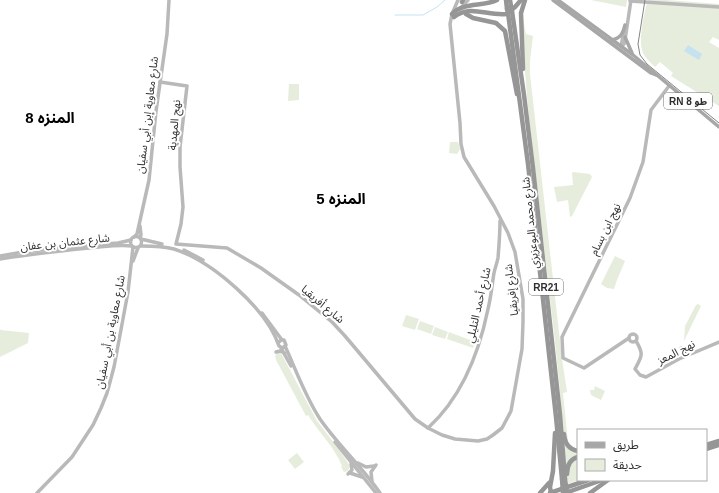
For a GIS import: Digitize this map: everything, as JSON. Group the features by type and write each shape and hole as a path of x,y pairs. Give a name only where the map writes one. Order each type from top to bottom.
{"highway":[{"path":"483,0 490,2"},
{"path":"453,15 461,2 490,2 497,0"},
{"name":"شارع محمد البوعزيزي","path":"506,0 524,95 565,493"},
{"path":"509,11 511,0"},
{"path":"478,19 496,18 516,8 521,0"},
{"path":"524,95 521,21 523,6 526,0"},
{"path":"453,15 468,10 495,15 509,11"},
{"name":"شارع محمد البوعزيزي","path":"509,11 558,415"},
{"path":"466,14 469,17 496,23 505,31 520,104"},
{"path":"558,415 566,443 572,450 577,451"},
{"path":"558,415 550,487 552,493 584,481"},
{"path":"707,445 719,441"},
{"path":"707,449 719,445"},
{"path":"564,479 569,464 574,458 577,457"},
{"path":"540,493 547,487 552,478"},
{"path":"565,493 599,481"},
{"path":"590,493 607,481"}],"main road":[{"path":"553,0 633,56 657,75"},
{"path":"558,0 612,40 651,73 657,75"},
{"path":"612,40 621,35 626,25"},
{"path":"625,38 633,56"},
{"name":"RN 8 طو","path":"657,75 719,127"}],"street":[{"name":"شارع معاوية إبن أبي سفيان","path":"132,239 137,234 149,180 167,34 168,0"},
{"name":"شارع إفريقيا","path":"428,428 452,438 478,441 487,439 502,428 511,411 522,350 523,308 517,260 508,233 462,152 460,144 460,123 451,32 453,15 461,2 468,0"},
{"path":"619,47 626,25 631,0 719,7"},
{"path":"619,47 624,44 628,14"},
{"name":"نهج المهدية","path":"160,82 187,86 180,167 183,207 176,244"},
{"name":"نهج ابن بسام","path":"629,338 584,368 563,358 562,337 630,198 645,155 651,110 669,86"},
{"name":"شارع أحمد التليلي","path":"428,428 436,421 453,399 470,369 475,356 488,309 494,271 498,259 500,219"},
{"name":"شارع معاوية إبن أبي سفيان","path":"132,264 134,256 142,243 140,238 140,223"},
{"path":"500,234 508,233"},
{"path":"376,493 318,419 285,354 283,347 286,342 280,341 251,303 209,266 193,257 174,249 161,246 133,247 132,239 140,238 196,255 210,264 245,294 261,311 280,341 278,345 283,347 306,395 320,418 380,493"},
{"name":"شارع عثمان بن عفان","path":"0,258 23,252 118,243 132,239"},
{"name":"شارع أفريقيا","path":"176,244 227,248 261,268 299,295 332,322 411,416 428,428"},
{"path":"118,246 128,249 131,254"},
{"name":"شارع عثمان بن عفان","path":"0,258 118,246 133,247"},
{"name":"شارع معاوية بن أبي سفيان","path":"37,493 72,457 93,425 107,393 128,292 132,264 131,254 133,247"},
{"path":"631,334 638,337 636,341 632,342 629,338 631,334"},
{"name":"نهج المعز","path":"636,341 642,353 635,369 642,376 646,377 687,356 719,342"},
{"path":"681,348 687,356"},
{"path":"276,352 280,351 285,354"},
{"path":"349,459 353,468 349,474 358,475 365,479"},
{"path":"354,459 363,466 375,465 371,472 373,484"}],"green space":[{"path":"591,0 627,0 626,7"},
{"path":"648,0 719,4 719,40 713,37 709,42 719,48 719,106 671,76 673,73 660,62 655,67 644,55 641,34"},
{"path":"523,18 526,34 533,36 530,74 567,392 563,393 568,442 577,449 577,480 568,484 562,440 560,391 555,342 528,108 523,48"},
{"path":"289,84 299,84 299,100 288,101"},
{"path":"450,142 458,142 460,149 457,154 449,153"},
{"path":"573,172 590,174 592,177 572,216 570,217 568,200 557,202 554,187 573,185"},
{"path":"615,256 625,261 614,289 607,288 601,284"},
{"path":"698,304 701,306 684,341 685,326 696,305"},
{"path":"406,315 419,319 415,330 402,326"},
{"path":"420,321 434,326 431,334 417,329"},
{"path":"435,327 448,332 445,339 432,335"},
{"path":"0,329 29,333 28,343 0,357"},
{"path":"449,332 475,342 473,348 447,339"},
{"path":"278,352 281,353 317,421 350,466 348,471 344,472 339,459 331,446 308,415 306,416 276,360 275,356"},
{"path":"595,386 605,391 601,400 591,395 590,390 594,390"},
{"path":"297,453 304,462 295,469 288,460"}],"water":[{"path":"688,45 702,54 699,60 684,51"}],"waterway":[{"path":"395,15 423,15 437,7 445,0"}],"tram line":[{"path":"645,0 638,44 640,55 647,64 719,123"}],"district":[{"name":"المنزه 8","path":"50,118"},
{"name":"المنزه 5","path":"341,199"}]}
